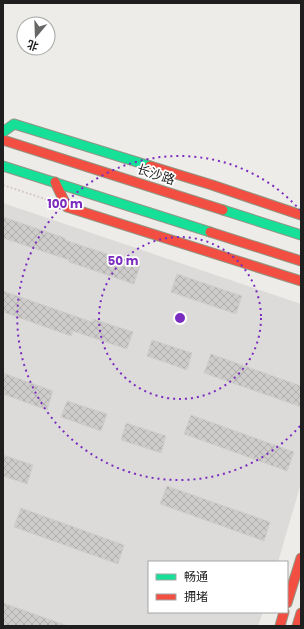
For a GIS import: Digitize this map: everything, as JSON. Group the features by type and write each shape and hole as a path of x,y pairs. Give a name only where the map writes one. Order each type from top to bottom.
{"main road":[{"path":"3,132 14,124 301,215"},
{"name":"长沙路","path":"3,140 301,235"},
{"path":"3,166 55,182 229,247 301,281"},
{"path":"55,182 67,207 229,247 301,261"},
{"path":"212,186 227,211"},
{"path":"288,600 301,558"},
{"path":"280,626 284,613"},
{"path":"297,626 301,613"}],"path":[{"path":"3,185 67,207"}],"shaded area":[{"path":"3,203 301,304 301,483 278,561 148,561 148,613 263,613 258,626 3,626"}],"building":[{"path":"3,217 65,238 65,240 140,265 134,284 3,238"},
{"path":"177,274 242,296 236,314 171,292"},
{"path":"3,291 92,322 93,319 133,332 127,349 73,331 71,336 3,312"},
{"path":"152,340 192,353 187,370 147,356"},
{"path":"211,354 301,386 301,407 204,373"},
{"path":"3,373 53,391 47,410 3,394"},
{"path":"67,401 107,414 101,431 61,417"},
{"path":"191,415 294,452 287,471 184,434"},
{"path":"126,423 166,436 161,453 121,440"},
{"path":"3,455 33,465 27,484 3,476"},
{"path":"167,486 270,522 264,541 160,504"},
{"path":"21,508 124,545 118,564 14,527"},
{"path":"3,603 65,626 8,626 3,624"}],"traffic: fast":[{"path":"3,132 14,124 150,166"},
{"path":"3,166 210,232"},
{"path":"223,210 301,235"}],"traffic: jam":[{"path":"3,140 223,210"},
{"path":"150,166 301,215"},
{"path":"55,182 67,207 301,281"},
{"path":"210,232 301,261"},
{"path":"288,600 301,558"},
{"path":"280,626 284,613"},
{"path":"297,626 301,613"}]}
